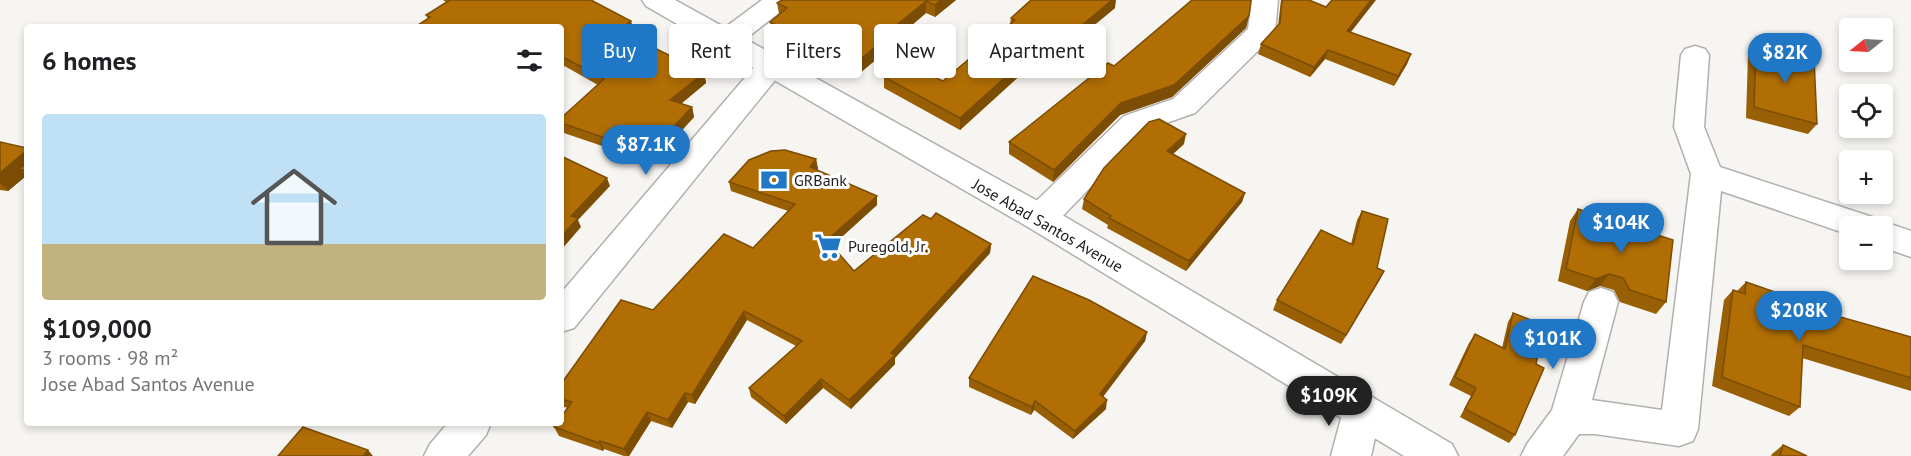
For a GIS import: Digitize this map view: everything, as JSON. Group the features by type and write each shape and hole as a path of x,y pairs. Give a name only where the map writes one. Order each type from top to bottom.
{"street":[{"name":"Jose Abad Santos Avenue","path":"655,0 696,24"},
{"path":"747,24 779,0"},
{"path":"1040,218 1135,123 1184,106 1261,32 1265,0"},
{"path":"1569,417 1595,417 1674,442 1707,174 1689,127 1695,55"},
{"path":"564,314 764,74"},
{"name":"Jose Abad Santos Avenue","path":"790,78 1040,218 1438,456"},
{"path":"1707,174 1839,219"},
{"path":"1893,238 1911,244"},
{"path":"1541,456 1569,417 1601,302"},
{"path":"1351,456 1362,411"},
{"path":"444,456 469,426"}],"building":[{"path":"450,0 591,0 631,21 627,24 582,24 582,67 564,58 564,24 420,24 430,17 426,15"},
{"path":"782,0 941,0 935,5 926,1 898,24 874,24 874,48 862,58 862,24 774,24 770,22 787,8 777,3"},
{"path":"1031,0 1112,0 1084,24 1010,24 1015,20 1011,18"},
{"path":"1192,0 1251,0 1249,16 1174,85 1121,103 1054,170 1009,142 1089,78 1106,78 1108,63 1114,66"},
{"path":"1282,0 1309,0 1326,7 1332,0 1371,0 1347,31 1411,54 1398,76 1328,50 1314,67 1261,44 1280,23"},
{"path":"1756,44 1814,58 1817,124 1754,107"},
{"path":"657,49 669,55 669,78 698,78 670,100 692,107 649,153 564,124 564,115 604,79 602,78 657,78"},
{"path":"968,60 968,78 1004,78 960,118 886,78 936,78 943,81 947,78 956,78 956,70"},
{"path":"1159,119 1186,134 1167,151 1245,193 1189,261 1109,218 1111,216 1084,199 1104,168 1149,122"},
{"path":"0,142 24,147 24,153 0,173"},
{"path":"785,150 816,159 810,167 877,196 827,240 854,271 923,215 931,219 936,213 991,244 891,353 895,355 849,400 821,379 784,416 749,388 802,341 744,311 692,395 685,393 668,420 647,412 624,449 554,427 564,426 564,413 572,402 564,400 564,380 621,300 653,310 724,234 753,248 795,204 729,182 749,160 771,151"},
{"path":"564,157 607,178 571,216 578,218 564,234"},
{"path":"1578,209 1673,240 1666,302 1630,290 1623,278 1609,274 1596,279 1566,269"},
{"path":"1362,211 1388,219 1377,268 1384,271 1346,335 1277,300 1321,230 1353,245"},
{"path":"1033,276 1089,300 1147,332 1100,394 1107,400 1075,431 1035,401 1032,407 969,378"},
{"path":"1746,282 1830,311 1830,314 1911,337 1911,378 1803,345 1800,407 1722,377 1733,290 1745,294"},
{"path":"1513,313 1544,325 1536,364 1544,368 1515,435 1465,409 1476,388 1455,377 1475,334 1505,349"},
{"path":"303,427 368,450 363,456 278,456"},
{"path":"1783,445 1807,456 1780,456"}],"place":[{"name":"GRBank","path":"774,180"},
{"name":"Puregold, Jr.","path":"828,246"}]}
